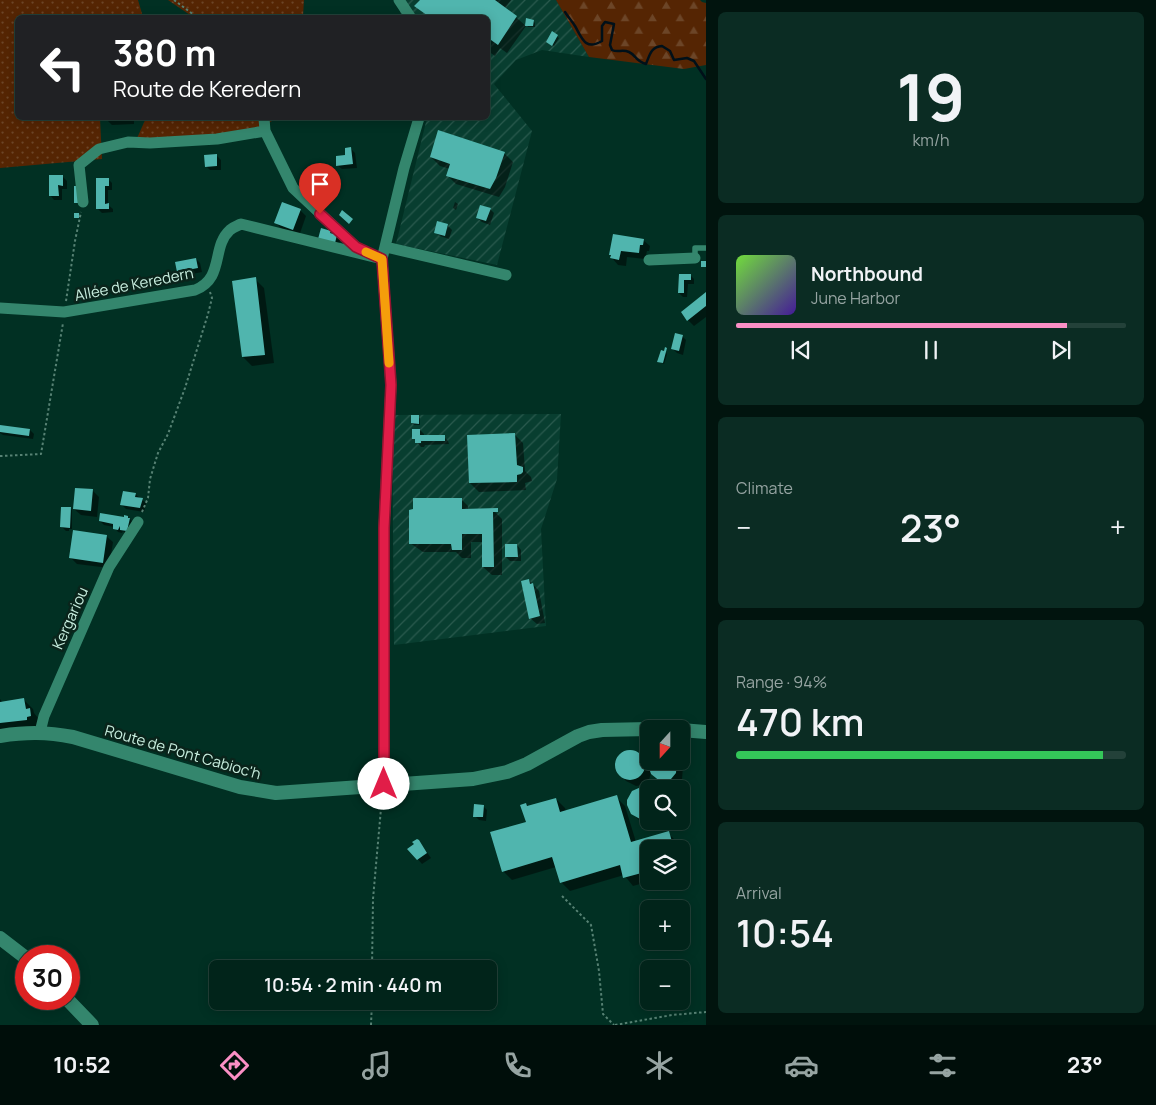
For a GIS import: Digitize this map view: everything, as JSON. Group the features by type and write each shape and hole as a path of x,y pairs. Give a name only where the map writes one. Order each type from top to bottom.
{"street":[{"path":"399,0 409,15"},
{"path":"264,120 265,132 293,188 356,247 382,259"},
{"path":"384,784 384,528 391,385 382,259 404,168 418,120"},
{"path":"83,202 79,165 100,149 128,142 150,143 217,139 265,132"},
{"name":"Allée de Keredern","path":"0,308 64,312 195,290 207,282 216,268 223,239 230,229 241,224 382,259"},
{"path":"386,247 506,275"},
{"path":"649,260 695,260"},
{"name":"Kergariou","path":"40,732 44,716 109,567 138,522"},
{"name":"Route de Pont Cabioc'h","path":"0,736 40,732 73,737 189,772 256,790 276,792 384,784 425,784 473,779 507,772 589,732 640,729"},
{"path":"690,731 706,732"},
{"path":"0,938 15,950"},
{"path":"78,1010 92,1025"}],"lane":[{"path":"695,260 695,248 706,248"}],"path":[{"path":"174,0 194,15"},
{"path":"0,456 41,454 83,202"},
{"path":"138,522 148,498 150,479 158,453 168,434 182,397 208,314 212,298 207,282"},
{"path":"372,960 373,899 384,784"},
{"path":"562,896 591,925 600,971 603,1014 614,1025 672,1015 706,1012"},
{"path":"371,1025 372,1010"}],"shaded area":[{"path":"394,0 556,0 589,57 542,50 516,60 494,84 532,131 497,265 396,244 427,120 490,120 490,15 402,15"},
{"path":"561,414 557,479 541,529 546,626 394,645 392,415"}],"green space":[{"path":"0,0 138,0 142,15 15,15 15,120 100,120 102,159 0,168"},
{"path":"168,0 304,0 303,15 190,15"},
{"path":"556,0 700,0 706,3 706,65 684,69 589,57"},
{"path":"145,120 274,120 234,140 134,145"}],"building":[{"path":"420,0 495,0 517,16 498,45 491,40 490,42 490,15 427,15 414,6"},
{"path":"526,18 534,20 533,26 525,26"},
{"path":"552,31 558,35 552,46 546,42"},
{"path":"438,130 505,152 490,189 446,176 450,164 430,157"},
{"path":"351,147 353,164 336,166 336,156 345,155 345,148"},
{"path":"217,154 217,166 205,167 204,155"},
{"path":"49,175 63,175 63,186 58,185 59,196 49,196"},
{"path":"96,178 109,178 109,186 105,186 105,204 109,203 109,209 96,209"},
{"path":"74,186 79,186 79,203 74,203"},
{"path":"282,202 301,209 293,230 274,223"},
{"path":"480,205 491,208 486,221 476,218"},
{"path":"342,210 353,219 349,224 339,215"},
{"path":"74,213 79,213 79,218 74,218"},
{"path":"437,221 448,224 445,236 434,233"},
{"path":"321,228 337,235 335,243 318,239"},
{"path":"613,234 644,239 643,245 640,245 639,253 621,251 619,260 610,258"},
{"path":"196,258 198,268 177,272 175,262"},
{"path":"701,261 706,261 706,267 701,267"},
{"path":"679,274 691,274 691,280 684,280 684,293 678,293"},
{"path":"256,277 265,355 242,357 232,281"},
{"path":"706,292 706,306 687,321 681,312"},
{"path":"675,333 683,335 679,351 671,349"},
{"path":"665,347 667,348 663,363 657,362 661,350 664,351"},
{"path":"411,415 419,415 419,424 411,423"},
{"path":"0,425 30,429 29,436 0,432"},
{"path":"412,429 420,429 420,435 445,435 445,441 421,441 421,443 415,443 415,439 412,439"},
{"path":"515,433 517,465 523,467 523,472 517,475 517,482 469,483 467,435"},
{"path":"75,488 93,489 91,511 73,509"},
{"path":"123,491 136,493 135,497 143,498 140,508 120,505"},
{"path":"413,498 462,498 462,509 498,508 498,512 493,512 494,567 482,567 482,534 462,534 462,550 452,550 451,544 409,544 409,510 413,509"},
{"path":"61,507 71,507 70,528 60,527"},
{"path":"100,513 128,516 130,518 127,531 120,530 120,526 118,530 113,529 113,524 99,521"},
{"path":"73,530 107,535 103,563 69,558"},
{"path":"505,544 517,544 518,557 505,557"},
{"path":"529,579 530,584 533,583 540,616 529,619 521,581"},
{"path":"24,698 26,709 30,708 31,716 27,717 27,720 0,723 0,702"},
{"path":"624,751 636,751 640,755 640,770 644,771 636,779 624,779 616,771 616,759"},
{"path":"650,770 676,770 671,779 668,780 658,780 651,774"},
{"path":"640,787 640,819 631,814 627,805 627,800 632,791"},
{"path":"617,795 631,842 669,831 672,840 640,840 640,873 623,878 620,865 560,883 552,857 502,872 490,832 526,822 520,805 526,803 527,806 556,798 560,812"},
{"path":"474,804 484,805 483,817 473,817"},
{"path":"417,839 427,853 417,860 407,849"}],"waterway":[{"path":"565,12 582,39 588,44 592,45 602,41 602,26 605,22 614,24 610,45 612,50 629,52 646,64 653,49 662,46 670,51 674,60 687,58 694,61 706,79"}],"slow traffic":[{"path":"366,252 382,259 389,363"}],"route":[{"path":"320,214 356,247 382,259 391,385 384,528 384,784"}]}
